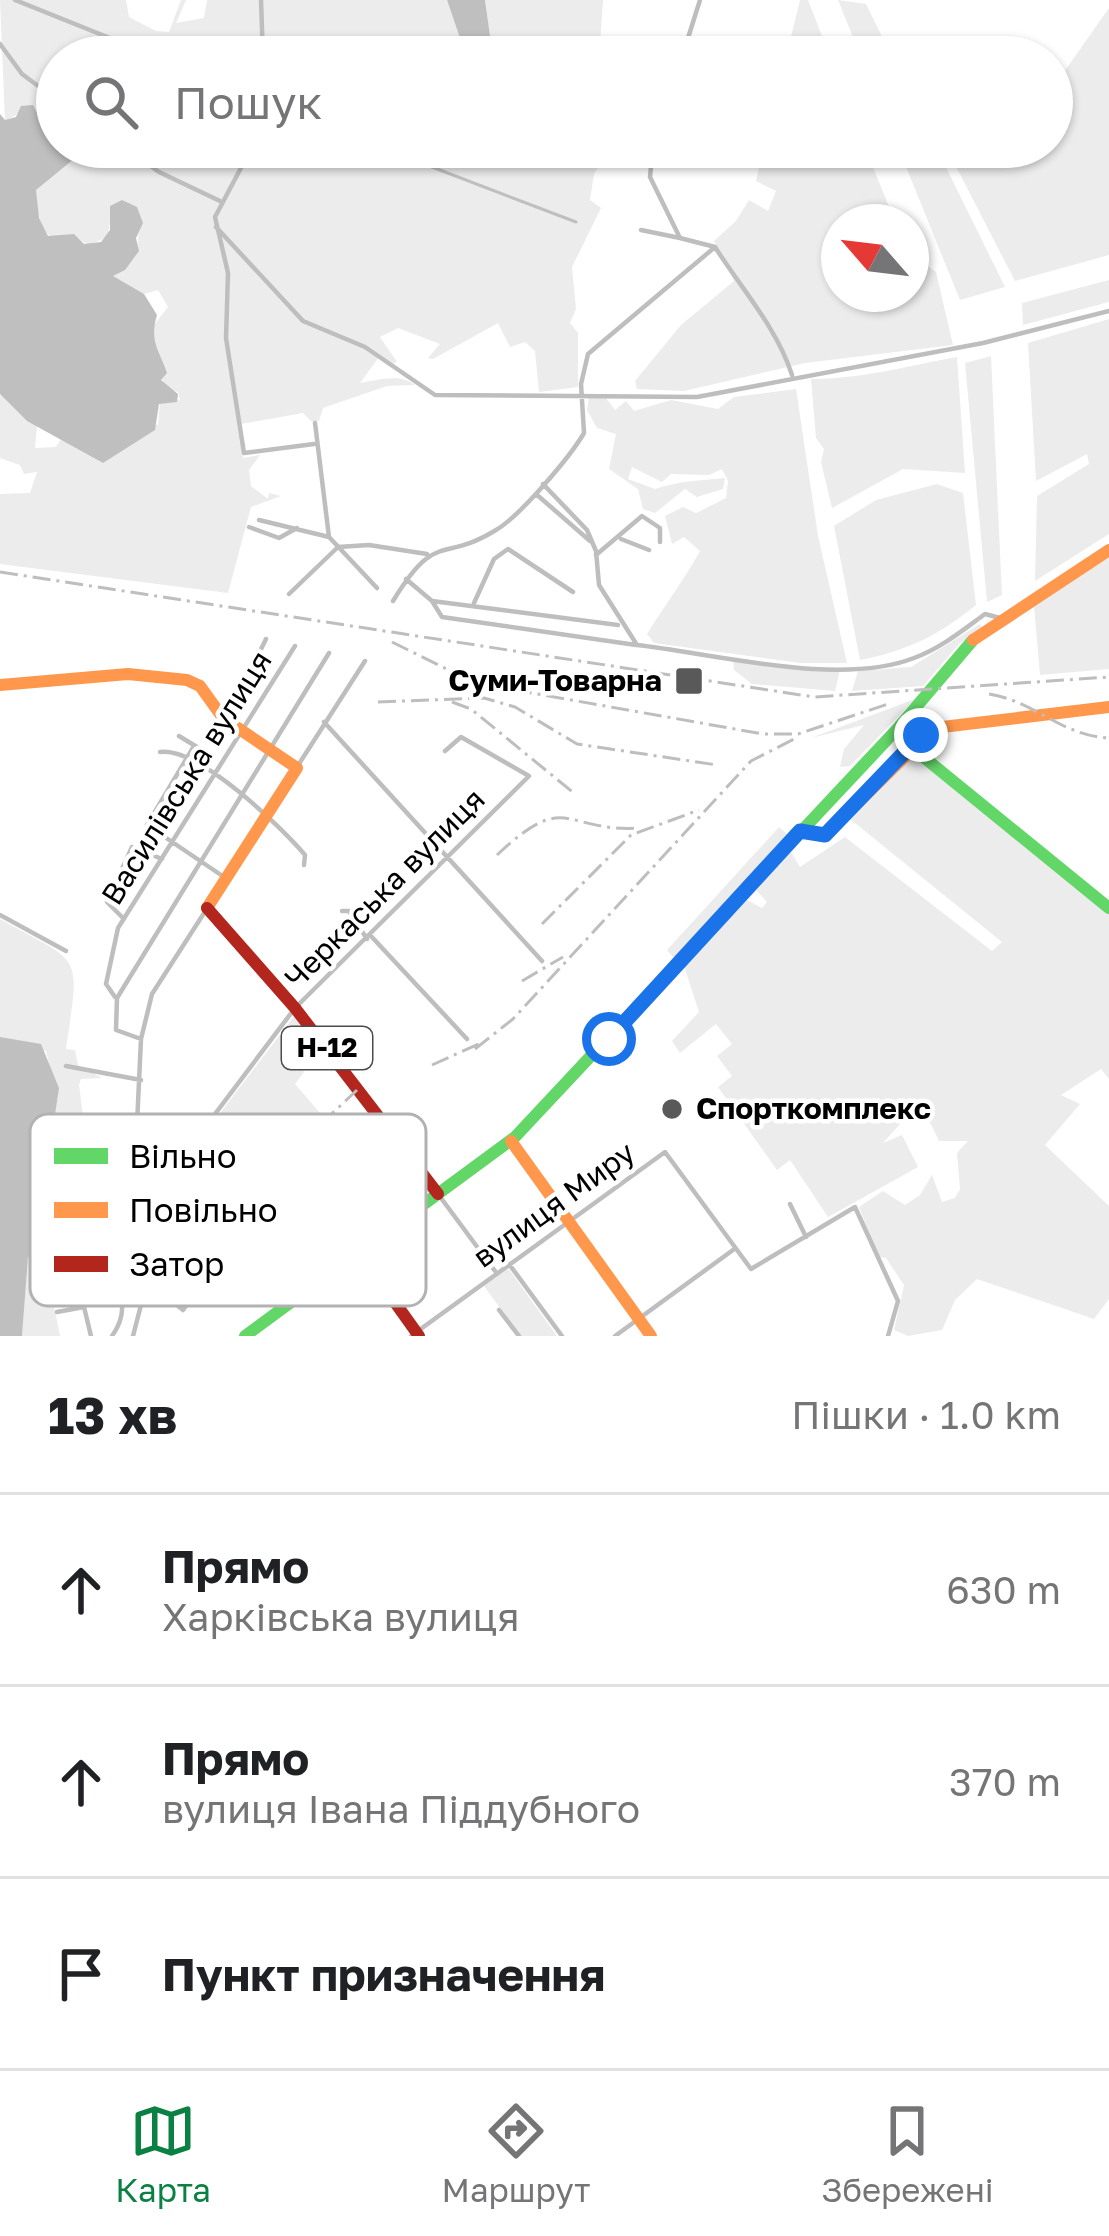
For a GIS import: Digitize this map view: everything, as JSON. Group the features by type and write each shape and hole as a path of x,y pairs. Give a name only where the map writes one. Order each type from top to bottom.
{"main road":[{"path":"426,1203 511,1141 915,706 961,648 1109,550"},
{"path":"0,685 128,674 176,678 200,686 226,720 297,768 206,910"},
{"path":"800,831 825,835 910,746 934,728 1109,707"},
{"path":"910,746 1109,908"},
{"name":"Н-12","path":"206,910 295,1008 376,1114"},
{"path":"511,1141 651,1336"},
{"name":"Н-12","path":"426,1178 438,1194"},
{"path":"245,1336 286,1306"},
{"path":"395,1306 415,1335"}],"street":[{"path":"15,0 105,36"},
{"path":"261,0 262,36"},
{"path":"689,36 700,0"},
{"path":"0,44 36,84"},
{"path":"153,168 220,201"},
{"path":"240,168 220,201 216,227 228,273 226,338 244,453 314,444"},
{"path":"651,168 650,177 680,238"},
{"path":"216,227 303,320 365,347 435,395 697,397 792,375 983,343 1109,311"},
{"path":"641,230 716,247 748,290 792,375"},
{"path":"259,520 297,527 337,543 427,554 489,535 536,494 584,433 581,393 588,354 716,247"},
{"path":"315,423 314,444 337,543 377,588"},
{"path":"543,484 594,545 598,585 637,645"},
{"path":"536,494 594,545"},
{"path":"596,555 621,539 642,516 661,528 660,542"},
{"path":"249,527 279,538 297,527"},
{"path":"621,539 649,550"},
{"path":"289,595 337,543"},
{"path":"474,602 494,559 508,549 573,592"},
{"path":"392,602 427,554"},
{"path":"406,579 432,601 442,617 783,665 850,667 911,660 986,614 1004,619"},
{"path":"432,601 474,602 621,626"},
{"path":"226,720 266,639"},
{"name":"Василівська вулиця","path":"117,998 107,992 106,983 110,950 124,919 295,646"},
{"path":"141,1039 116,1030 117,998 329,653"},
{"path":"297,768 365,661"},
{"path":"324,722 542,961"},
{"path":"179,736 196,746 147,823 226,879"},
{"name":"Черкаська вулиця","path":"215,1114 295,1008 529,776 461,737 446,751"},
{"path":"160,752 188,757 269,813 304,855 304,865"},
{"path":"124,919 106,902 132,847 161,859"},
{"path":"140,1114 141,1039 152,994 206,910"},
{"path":"342,911 350,911 467,1040"},
{"path":"0,915 66,951"},
{"path":"65,1066 141,1080"},
{"name":"вулиця Миру","path":"415,1335 665,1152 733,1250"},
{"path":"438,1194 496,1273"},
{"path":"790,1204 806,1237"},
{"path":"615,1336 733,1250 745,1268 761,1267 855,1208 898,1301 891,1335"},
{"path":"739,1257 761,1267"},
{"path":"509,1264 562,1336"},
{"path":"112,1336 122,1306"},
{"path":"134,1336 140,1306"},
{"path":"57,1312 85,1307 91,1336"},
{"path":"499,1310 519,1336"}],"shaded area":[{"path":"0,0 126,0 129,17 156,31 169,32 181,0 186,0 176,23 204,18 207,0 447,0 459,36 36,36 36,112 33,106 5,121"},
{"path":"447,0 485,0 490,36 459,36"},
{"path":"485,0 603,0 600,36 490,36"},
{"path":"800,0 808,0 822,36 791,36"},
{"path":"838,0 866,4 882,36 853,36"},
{"path":"1109,8 1109,255 1015,281 957,168 1073,168 1073,59"},
{"path":"33,105 36,111 36,168 63,168 36,190 39,218 48,236 74,234 84,244 101,242 110,230 110,206 122,200 137,207 143,223 136,238 139,251 125,270 113,276 144,294 157,315 155,339 167,373 161,380 178,394 177,402 159,404 155,430 103,463 27,421 0,394 0,114 5,120 16,117 21,106"},
{"path":"61,168 598,168 590,200 601,208 572,267 576,309 570,323 578,333 578,387 539,392 535,351 525,342 510,347 498,323 433,359 428,358 440,344 398,328 380,337 397,362 391,365 379,357 360,383 396,378 415,385 387,386 323,408 319,421 312,422 303,413 241,424 243,458 260,455 249,470 251,486 268,499 269,493 281,496 251,507 228,593 0,564 0,494 30,493 37,472 24,474 20,465 0,458 0,394 37,426 35,448 56,447 61,439 103,463 158,424 160,403 180,400 178,392 164,387 151,329 168,307 158,290 144,294 112,276 138,244 139,214 110,221 108,237 88,245 77,238 53,240 41,223 35,200 37,187"},
{"path":"759,168 873,168 888,204 821,204 821,312 929,312 929,267 936,272 953,345 805,363 684,391 637,389 635,381 681,325 734,281 714,241 736,221 749,200 768,211 776,191 756,181"},
{"path":"907,168 946,168 1005,287 960,300 929,224 929,204 921,204"},
{"path":"1109,280 1109,302 1023,325 1022,303"},
{"path":"1109,319 1109,534 1035,581 1037,496 1089,464 1087,454 1036,481 1028,343"},
{"path":"991,356 1002,595 987,602 965,363"},
{"path":"957,357 965,473 903,469 832,508 821,462 824,449 816,438 811,379"},
{"path":"796,389 818,536 847,663 800,663 654,643 647,634 700,551 684,537 672,544 665,516 683,507 696,513 726,498 728,481 722,469 709,475 671,474 662,482 632,467 628,479 655,489 725,478 723,489 697,497 685,489 655,513 643,509 638,489 609,469 616,434 597,428 587,410 589,397 605,397 615,410 626,401 634,411 671,400 718,409 734,397"},
{"path":"937,484 963,493 976,605 922,640 860,660 834,526 876,500"},
{"path":"1109,555 1109,669 1040,675 1034,606"},
{"path":"980,624 982,630 959,644 923,686 852,691 858,671 911,667"},
{"path":"733,661 840,670 835,691 752,684 734,670"},
{"path":"915,699 850,766 840,767 844,749 864,725 811,738"},
{"path":"905,758 923,758 1109,911 1109,1079 1101,1069 1061,1095 1080,1104 1045,1145 1109,1206 1109,1299 1094,1319 977,1279 955,1300 942,1330 908,1336 894,1330 904,1285 886,1258 878,1257 859,1207 883,1191 905,1205 920,1195 932,1175 942,1202 955,1198 960,1189 957,1153 968,1141 939,1141 925,1112 900,1124 883,1143 902,1135 918,1167 828,1217 790,1160 777,1170 718,1087 732,1076 717,1056 732,1044 716,1024 680,1053 672,1041 699,1012 684,966 747,900 762,908 767,902 756,890 791,852 800,867 845,837 992,951 1002,942 850,819"},
{"path":"779,827 788,835 674,958 667,950"},
{"path":"0,919 48,945 70,964 73,994 66,1049 75,1050 78,1065 102,1078 81,1079 83,1114 55,1114 57,1098 46,1051 0,1037"},
{"path":"295,1015 302,1031 295,1043 305,1044 307,1035 320,1053 316,1063 300,1061 304,1072 295,1084 321,1114 219,1114"},
{"path":"0,1037 41,1044 59,1088 55,1114 30,1114 30,1254 22,1336 0,1336"},
{"path":"30,1255 30,1306 54,1306 60,1336 22,1336"},
{"path":"508,1268 557,1336 520,1336 484,1286"}],"waterway":[{"path":"435,168 576,222"}],"railway":[{"path":"0,572 814,697 1109,677"},
{"path":"392,642 475,683 763,734 798,734 888,704"},
{"path":"989,694 1077,731 1109,738"},
{"path":"378,702 484,698 515,707 577,744 717,765"},
{"path":"452,702 471,709 575,794"},
{"path":"475,1049 513,1019 751,761 796,738"},
{"path":"542,924 631,835 699,810"},
{"path":"497,855 538,823 553,818 640,828"},
{"path":"522,981 563,957"},
{"path":"432,1065 483,1042"},
{"path":"332,1114 357,1090"}],"traffic: fast":[{"path":"426,1203 515,1137 899,727 973,640"},
{"path":"910,746 1109,908"},
{"path":"245,1336 286,1306"}],"traffic: slow":[{"path":"973,640 1109,550"},
{"path":"0,685 128,674 187,680 200,686 223,718 297,768 207,908"},
{"path":"800,831 825,835 934,728 1109,707"},
{"path":"511,1141 651,1336"}],"traffic: jam":[{"path":"207,908 295,1008 376,1114"},
{"path":"426,1178 438,1194"},
{"path":"398,1306 419,1336"}],"place":[{"name":"Суми-Товарна","path":"689,681"},
{"name":"Спорткомплекс","path":"672,1109"}],"route":[{"path":"609,1039 800,831 811,837 825,835 921,735"}]}
